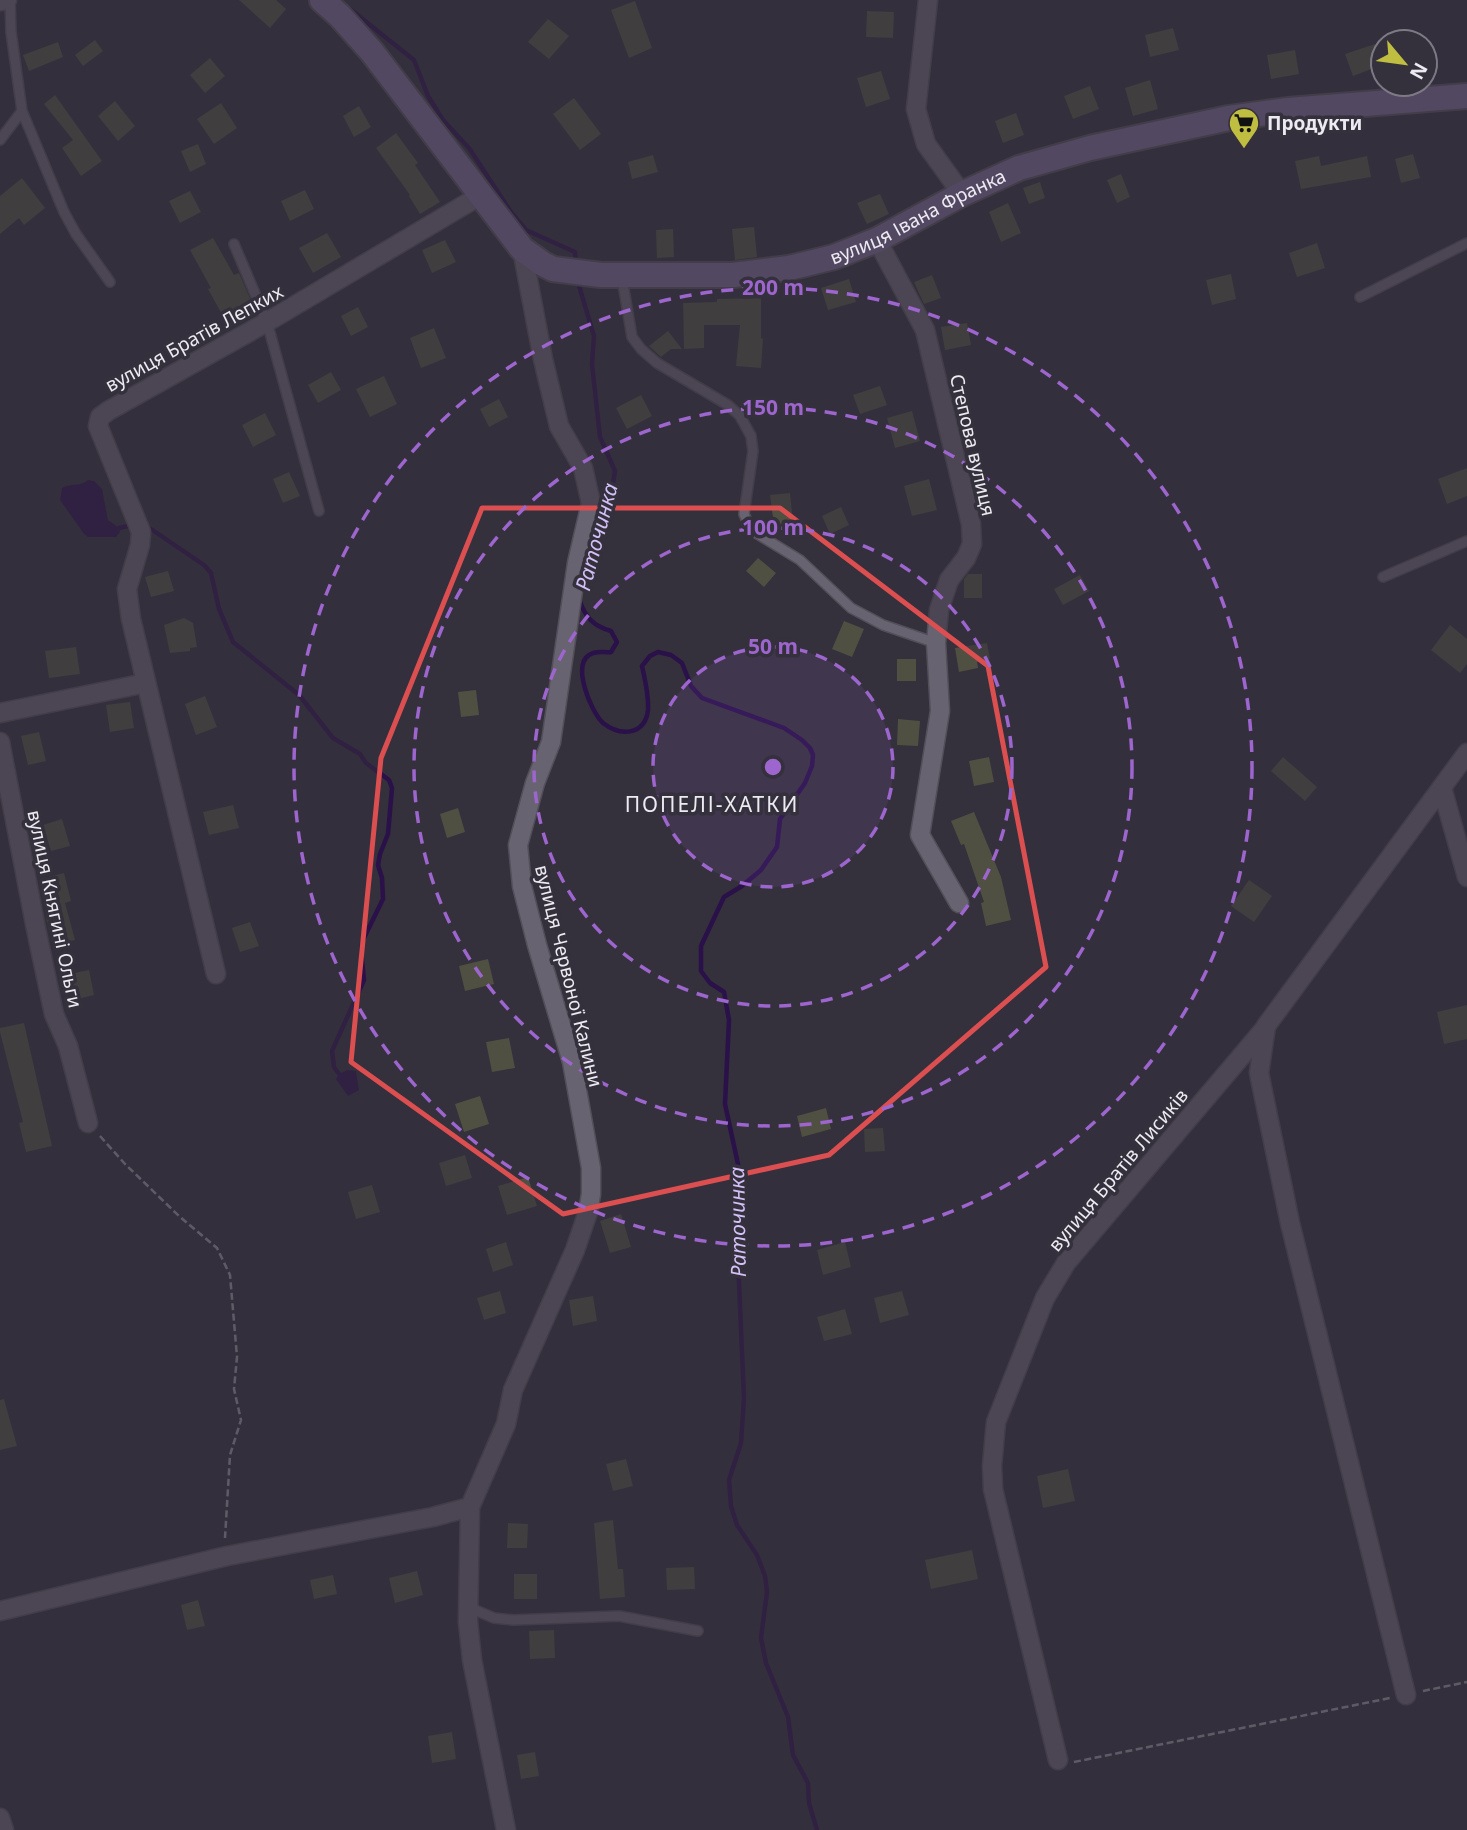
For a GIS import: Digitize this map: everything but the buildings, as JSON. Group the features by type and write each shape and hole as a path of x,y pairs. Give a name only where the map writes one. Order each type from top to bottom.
{"main road":[{"name":"вулиця Івана Франка","path":"322,0 341,16 372,52 522,249 543,264 568,271 611,275 733,275 789,268 834,257 877,240 962,194 1019,168 1090,148 1229,118 1287,110 1467,96"}],"street":[{"path":"0,1 9,0"},
{"path":"929,0 916,109 926,144 962,194"},
{"name":"вулиця Братів Лепких","path":"216,974 146,683 127,589 140,545 141,532 98,426 100,417 481,195"},
{"name":"Степова вулиця","path":"877,240 925,330 971,524 972,544 966,558 949,580 939,610 936,643 940,711 920,835 959,903"},
{"name":"вулиця Червоної Калини","path":"506,1830 472,1660 468,1607 470,1507 506,1423 513,1390 575,1250 589,1212 592,1194 591,1168 572,1062 522,886 518,845 535,783 551,742 577,563 591,503 583,468 559,426 522,249"},
{"path":"0,713 146,683"},
{"name":"вулиця Княгині Ольги","path":"0,742 54,1014 68,1046 88,1123"},
{"name":"вулиця Братів Лисиків","path":"1066,1761 993,1489 996,1422 1045,1298 1066,1263 1266,1026 1467,753"},
{"path":"1442,788 1467,877"},
{"name":"вулиця Братів Лисиків","path":"1266,1026 1259,1073 1290,1223 1406,1695"},
{"path":"0,1611 227,1556 433,1517 470,1507"},
{"path":"0,1818 4,1830"}],"lane":[{"path":"9,0 22,111 64,212 110,282"},
{"path":"0,140 22,111"},
{"path":"1360,297 1467,243"},
{"path":"234,244 267,322 319,511"},
{"path":"611,275 632,337 641,349 657,363 728,405 740,416 751,436 753,451 744,513 751,530 800,560 851,608 883,625 936,643"},
{"path":"1383,577 1467,541"},
{"path":"468,1607 494,1618 513,1620 619,1616 698,1631"}],"path":[{"path":"88,1123 125,1164 217,1248 230,1275 237,1357 234,1389 241,1420 230,1455 228,1474 225,1534 227,1556"},
{"path":"1066,1761 1467,1682"}],"highlighted area":[{"path":"482,508 780,508 988,666 1046,967 829,1155 563,1214 351,1062 381,758"}],"shaded area":[{"path":"88,480 94,481 102,489 108,520 119,528 120,532 116,537 88,537 60,500 62,488"},
{"path":"347,1070 356,1071 359,1090 348,1096 336,1079"}],"waterway":[{"name":"Раточинка","path":"345,5 414,60 428,96 443,120 469,148 511,212 526,230 575,252 576,264"},
{"name":"Раточинка","path":"577,279 594,336 592,364 600,437 615,471 610,501 596,549 582,581"},
{"path":"119,528 128,526"},
{"path":"151,529 204,565 211,573 219,609 233,642 299,695 333,738 360,754 366,763 389,780 392,788 388,834 378,865 383,899 362,942 364,980 332,1051 334,1067 339,1074"},
{"name":"Раточинка","path":"579,599 590,620 611,631 617,642 611,652 589,655 582,669 589,700 603,723 624,732 642,725 648,710 642,666 650,656 658,652 671,655 682,663 691,686 702,698 784,728 802,740 813,755 805,783 780,819 777,847 761,870 724,897 701,946 701,971 710,983 724,992 729,1020 725,1104 739,1169 736,1215 744,1398 741,1443 729,1480 731,1506 737,1525 757,1555 765,1576 767,1592 761,1638 766,1663 788,1717 793,1755 808,1783 809,1803 817,1830"}],"place":[{"name":"Продукти","path":"1244,150"}],"district":[{"name":"ПОПЕЛІ-ХАТКИ","path":"712,805"}]}
